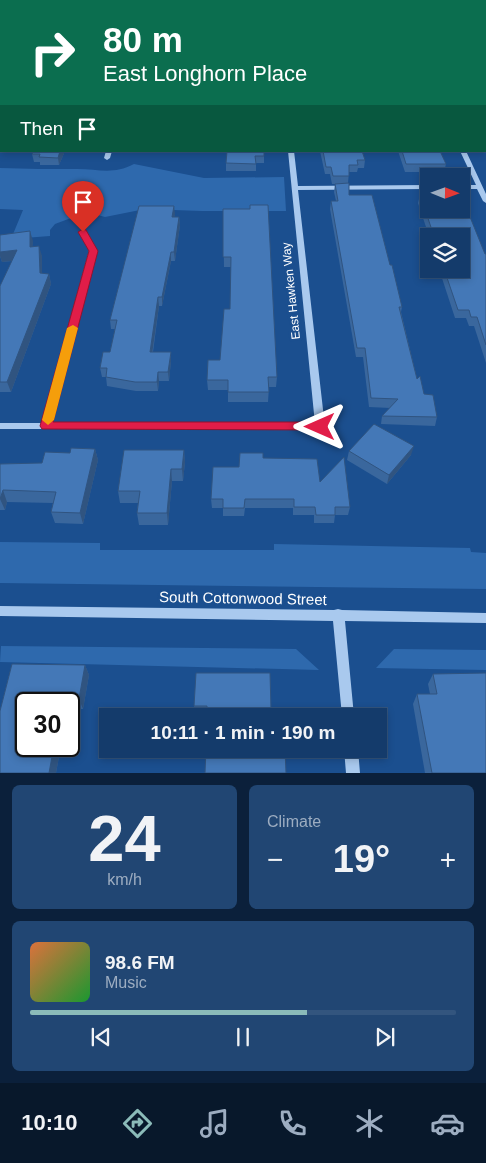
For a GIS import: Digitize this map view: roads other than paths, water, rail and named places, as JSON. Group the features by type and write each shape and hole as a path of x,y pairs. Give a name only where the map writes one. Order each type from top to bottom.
{"street":[{"name":"East Hawken Way","path":"292,152 320,427"},
{"path":"463,152 486,201"},
{"path":"470,187 480,187"},
{"path":"295,188 420,188"},
{"path":"46,426 94,251 83,232"},
{"path":"0,426 320,427"},
{"name":"South Cottonwood Street","path":"0,611 338,614 486,618"},
{"path":"338,614 347,708"},
{"path":"352,758 353,773"}]}
